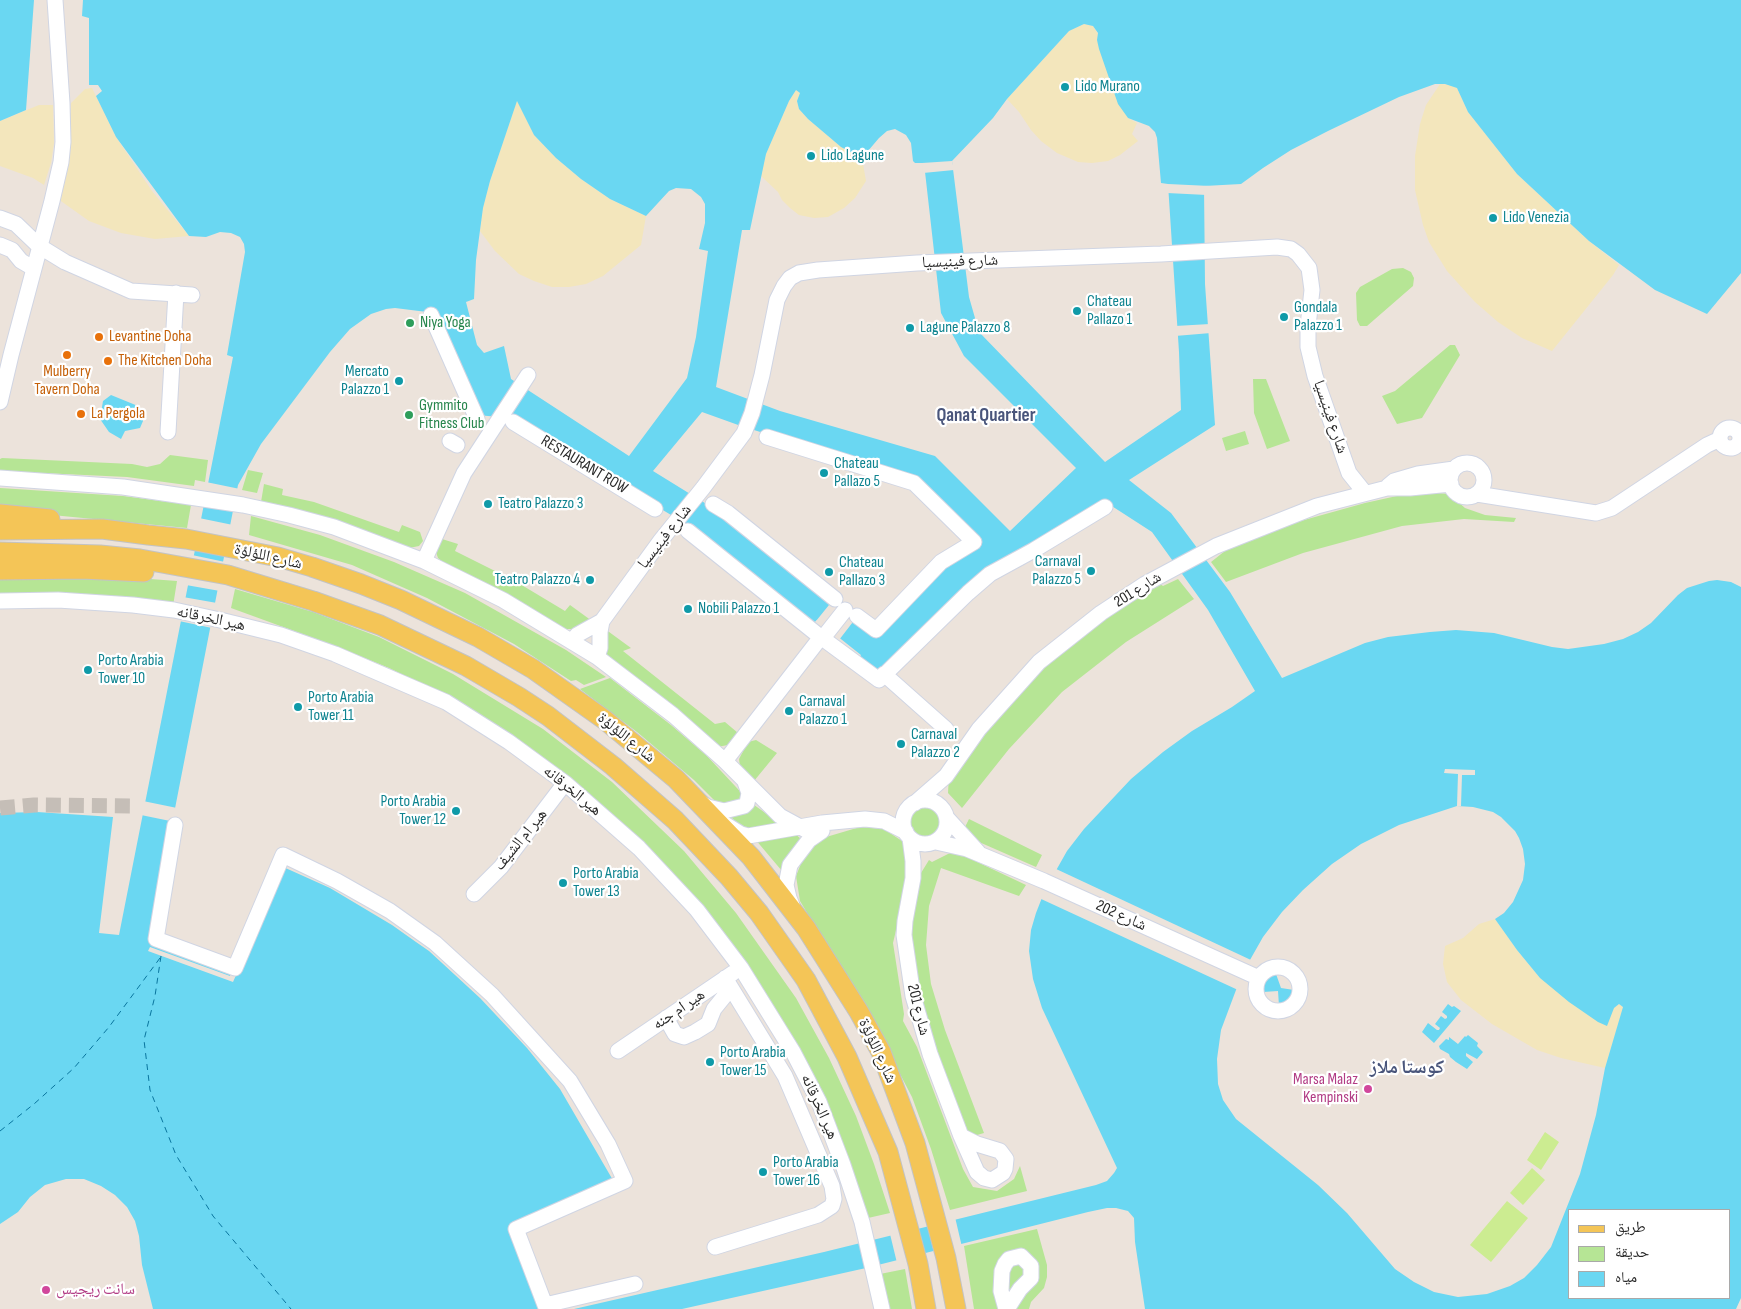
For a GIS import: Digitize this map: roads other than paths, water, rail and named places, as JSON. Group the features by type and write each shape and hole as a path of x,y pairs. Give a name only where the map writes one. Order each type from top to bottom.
{"main road":[{"path":"0,514 79,523 102,529"},
{"name":"شارع اللؤلؤة","path":"0,530 102,529 186,540 278,557 361,584 401,600 478,637 533,669 606,720 676,779 751,857 806,928 859,1012 881,1052 915,1143 946,1258 956,1309"},
{"name":"شارع اللؤلؤة","path":"0,552 100,555 279,590 380,625 450,658 490,679 548,716 584,743 675,820 729,877 759,913 806,980 838,1039 866,1097 888,1152 918,1264 926,1309"},
{"path":"0,570 82,569 182,572"}],"street":[{"path":"0,402 27,265 40,246 57,181 63,142 56,0"},
{"path":"0,218 16,224 40,246 65,262 131,291 192,295"},
{"path":"0,245 12,250 27,265"},
{"name":"شارع فينيسيا","path":"572,641 578,635 602,621 661,540 741,438 752,413 762,375 777,300 790,278 799,273 917,263 1161,254 1277,247 1291,249 1305,262 1308,268 1312,290 1308,347 1315,376 1350,473 1365,493"},
{"path":"168,432 176,293"},
{"path":"431,315 478,419"},
{"path":"424,561 464,473 528,375"},
{"name":"RESTAURANT ROW","path":"512,422 656,509"},
{"path":"1738,425 1740,439 1738,450 1724,446 1720,439 1721,434 1738,425"},
{"path":"713,504 728,513 876,630 941,562 974,542 914,483 767,437"},
{"path":"1477,494 1483,487 1484,480 1480,468 1471,463 1461,464 1452,477 1456,492 1460,495 1470,496 1477,494 1505,498 1589,514 1603,512 1708,444 1720,439"},
{"name":"شارع فينيسيا","path":"1346,498 1350,473"},
{"name":"شارع 201","path":"884,821 911,806 946,776 979,729 1039,662 1100,613 1161,575 1216,546 1292,516 1346,498 1387,488 1394,481 1411,476 1452,477"},
{"path":"0,478 123,487 194,496 289,514 334,527 424,561 479,588 597,657 673,715 724,761 780,816 815,835"},
{"path":"1484,480 1505,498"},
{"path":"688,531 821,638 878,680 990,574 1105,507"},
{"name":"هير الخرقانه","path":"0,601 58,600 133,605 174,610 280,635 335,654 446,702 509,742 566,783 638,848 697,910 741,968 793,1052 819,1102 843,1165 862,1222 882,1309"},
{"path":"724,761 846,608"},
{"path":"597,657 600,648 602,621"},
{"path":"884,674 946,729"},
{"path":"946,776 946,815 945,832 934,842 923,844 908,835 903,821 911,806 929,800 935,802 946,815"},
{"path":"695,799 716,810 738,808 747,803 749,793 745,782"},
{"name":"هير ام الشيف","path":"474,894 501,867 566,783"},
{"name":"شارع 201","path":"695,799 728,826 748,836 840,821 865,819 884,821 908,835 913,861 913,878 904,935 913,996 930,1054 961,1136"},
{"name":"شارع 202","path":"946,815 970,845 983,856"},
{"name":"شارع 201","path":"806,928 789,898 786,885 790,864 802,847 815,835 840,821"},
{"path":"175,826 156,939 235,968 282,855 337,881 390,911 435,943 492,995 570,1082 608,1144 625,1181 516,1229 545,1305 635,1284"},
{"name":"شارع 201","path":"913,878 934,842"},
{"name":"شارع 202","path":"934,842 967,849 1044,881 1259,978"},
{"name":"هير ام جنه","path":"618,1052 666,1018 728,983 741,968"},
{"path":"666,1018 675,1034 684,1037 695,1032 708,1024 728,983"},
{"path":"715,1247 818,1215 832,1206 834,1199 828,1177 785,1076 728,983"}],"water":[{"path":"0,0 34,0 26,110 0,121"},
{"path":"83,0 1741,0 1741,273 1707,314 1655,290 1589,241 1517,174 1468,112 1457,88 1445,84 1435,84 1399,97 1291,150 1241,184 1204,186 1205,284 1215,425 1129,480 1171,513 1230,592 1282,678 1365,643 1388,637 1430,632 1456,630 1494,633 1568,649 1604,644 1623,639 1638,632 1651,623 1687,588 1717,580 1731,582 1741,587 1741,1298 1736,1309 1145,1309 1135,1242 1134,1218 1128,1211 1107,1208 866,1268 682,1309 574,1309 824,1252 1107,1181 1117,1168 1042,1008 1033,979 1029,951 1031,930 1036,913 1045,890 1067,851 1084,829 1131,779 1192,731 1255,691 1208,610 1152,532 1104,501 1025,549 882,673 860,657 861,655 817,620 813,624 686,524 510,418 477,415 427,312 395,308 371,314 350,329 330,352 261,444 238,485 149,942 231,972 281,866 330,888 392,925 429,951 480,998 527,1048 560,1089 614,1182 512,1228 539,1309 153,1309 142,1265 139,1236 135,1221 127,1207 115,1195 101,1186 84,1179 66,1179 45,1185 30,1197 18,1212 0,1224 0,813 37,812 113,817 99,933 119,935 233,357 227,355 245,252 244,244 240,237 231,233 220,232 206,237 189,236 116,137 96,96 102,91 98,85 89,85 89,18 82,16","holes":["1084,24 1093,26 1098,33 1099,49 1118,104 1128,118 1149,126 1155,132 1157,138 1161,183 1168,184 1179,352 1181,410 1105,462 979,332 969,297 952,161 993,118 1007,99 1069,31","796,90 800,93 797,101 799,109 808,119 841,147 862,158 879,138 887,131 895,129 906,135 911,143 913,161 915,163 924,163 941,313 964,356 1076,468 1010,531 935,456 780,411 716,387 742,230 750,230 766,154 789,101","517,101 534,135 556,158 581,179 610,199 646,216 669,191 676,188 691,189 701,197 705,204 705,223 699,249 708,251 696,337 687,378 629,456 511,379 504,346 484,353 477,345 466,302 474,299 476,260 483,208 490,181","702,412 915,480 981,545 946,568 876,638 721,513 653,471","1457,806 1473,807 1493,812 1501,817 1515,831 1519,838 1525,864 1523,880 1513,902 1504,913 1495,919 1540,978 1569,1002 1598,1022 1607,1026 1614,1008 1619,1004 1623,1007 1605,1068 1596,1115 1580,1174 1551,1247 1524,1278 1510,1286 1487,1294 1458,1297 1434,1292 1414,1282 1395,1269 1347,1213 1318,1185 1236,1119 1223,1100 1218,1084 1217,1059 1221,1030 1242,974 1263,937 1282,912 1332,864 1361,844 1399,825"]},
{"path":"111,395 138,406 143,411 143,421 140,428 125,431 121,439 109,432 100,419 103,401"},
{"path":"1276,974 1281,988 1294,990 1290,1001 1279,1006 1278,991 1263,992 1262,989 1266,979"},
{"path":"1448,1004 1461,1011 1434,1043 1422,1032 1428,1023 1439,1030 1440,1028 1435,1024 1441,1016 1445,1019 1447,1018 1442,1012"},
{"path":"1468,1035 1478,1043 1477,1046 1483,1052 1477,1059 1466,1053 1466,1056 1473,1062 1467,1069 1440,1049 1439,1046 1446,1039 1449,1040 1449,1037 1458,1044"}],"tunnel":[{"path":"0,808 34,805 132,806"}],"place":[{"name":"Lido Murano","path":"1065,87"},
{"name":"Lido Lagune","path":"811,156"},
{"name":"Lido Venezia","path":"1493,218"},
{"name":"Chateau Pallazo 1","path":"1077,311"},
{"name":"Gondala Palazzo 1","path":"1284,317"},
{"name":"Niya Yoga","path":"410,323"},
{"name":"Lagune Palazzo 8","path":"910,328"},
{"name":"Levantine Doha","path":"99,337"},
{"name":"Mulberry Tavern Doha","path":"67,355"},
{"name":"The Kitchen Doha","path":"108,361"},
{"name":"Mercato Palazzo 1","path":"399,381"},
{"name":"La Pergola","path":"81,414"},
{"name":"Gymmito Fitness Club","path":"409,415"},
{"name":"Chateau Pallazo 5","path":"824,473"},
{"name":"Teatro Palazzo 3","path":"488,504"},
{"name":"Carnaval Palazzo 5","path":"1091,571"},
{"name":"Chateau Pallazo 3","path":"829,572"},
{"name":"Teatro Palazzo 4","path":"590,580"},
{"name":"Nobili Palazzo 1","path":"688,609"},
{"name":"Porto Arabia Tower 10","path":"88,670"},
{"name":"Porto Arabia Tower 11","path":"298,707"},
{"name":"Carnaval Palazzo 1","path":"789,711"},
{"name":"Carnaval Palazzo 2","path":"901,744"},
{"name":"Porto Arabia Tower 12","path":"456,811"},
{"name":"Porto Arabia Tower 13","path":"563,883"},
{"name":"Porto Arabia Tower 15","path":"710,1062"},
{"name":"Marsa Malaz Kempinski","path":"1368,1089"},
{"name":"Porto Arabia Tower 16","path":"763,1172"},
{"name":"سانت ريجيس","path":"46,1290"}],"district":[{"name":"Qanat Quartier","path":"986,416"},
{"name":"كوستا ملاز","path":"1407,1068"}]}
